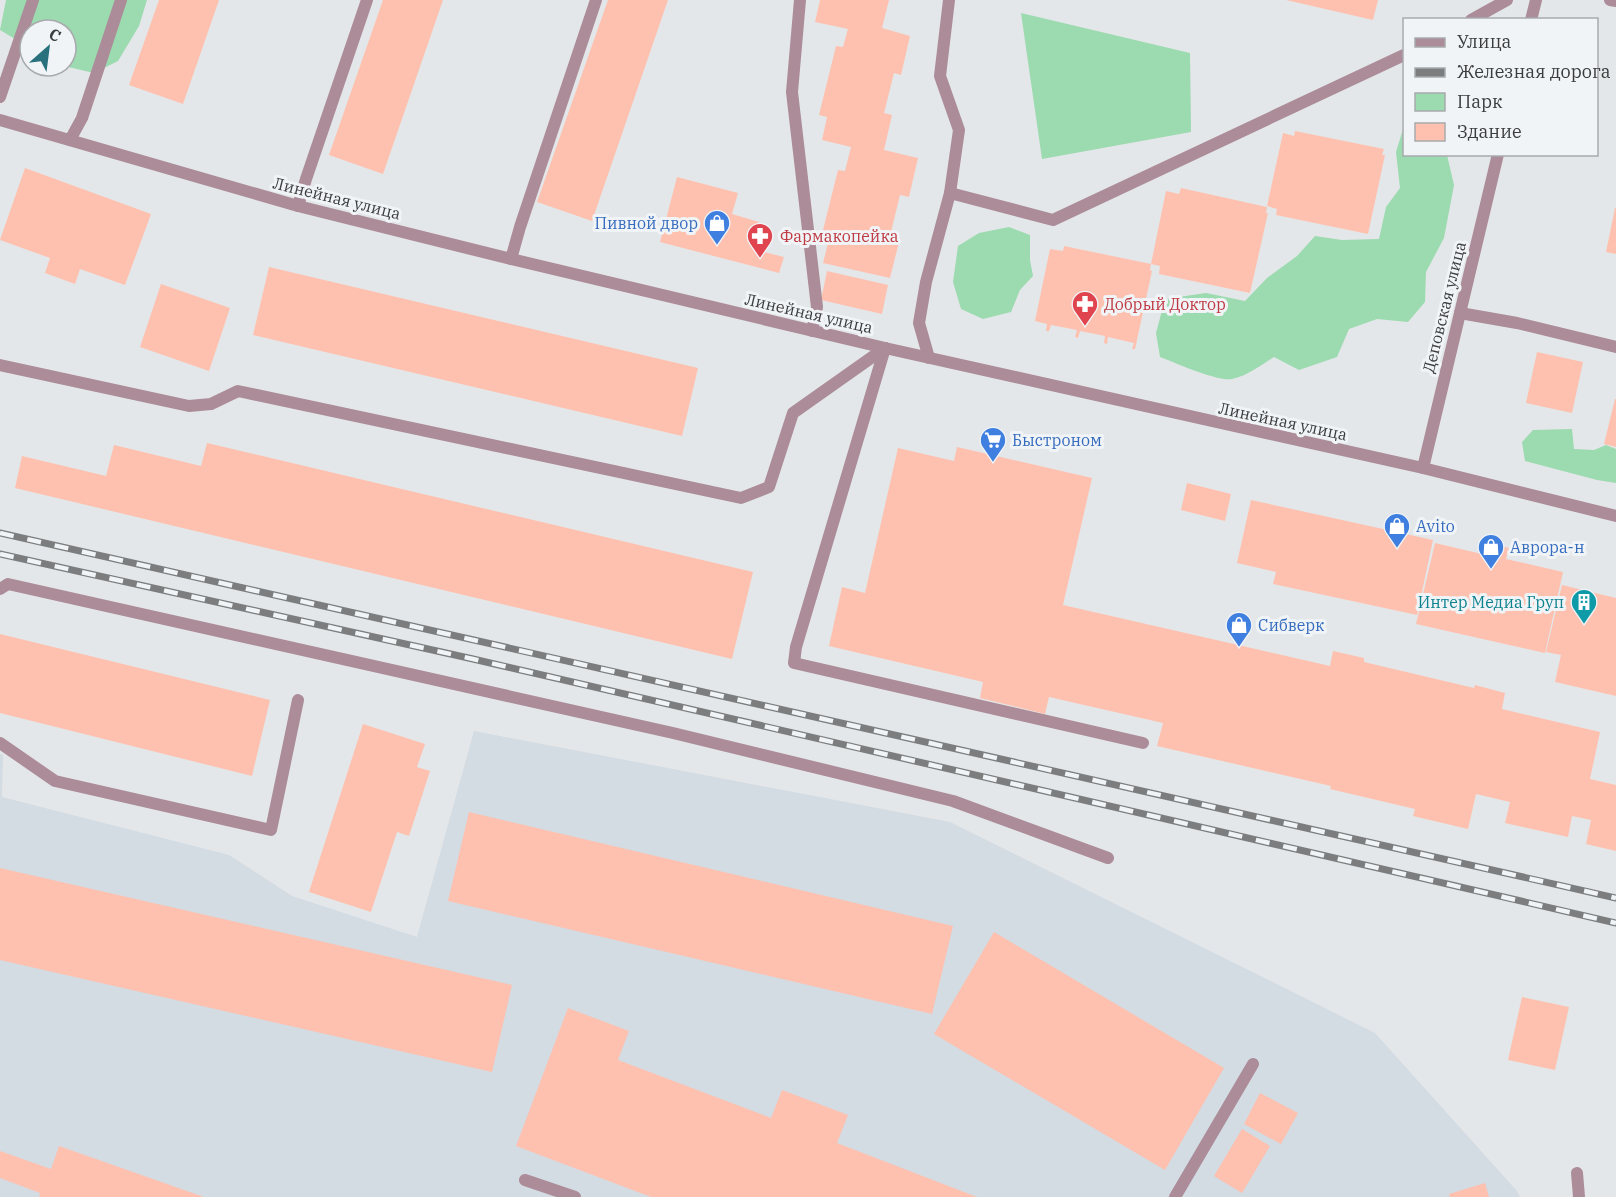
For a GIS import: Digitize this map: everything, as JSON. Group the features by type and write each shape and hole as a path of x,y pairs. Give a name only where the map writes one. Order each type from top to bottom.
{"street":[{"path":"0,97 33,0"},
{"path":"70,140 82,118 121,0"},
{"path":"298,206 367,0"},
{"path":"511,259 519,227 596,0"},
{"path":"800,0 792,92 817,308 812,331"},
{"path":"929,358 919,323 926,282 950,193 959,130 940,76 950,0"},
{"path":"1475,18 1508,0"},
{"path":"1532,18 1536,0"},
{"path":"1610,0 1616,2"},
{"path":"950,193 1053,220 1381,68 1403,56"},
{"name":"Линейная улица","path":"0,120 298,206 511,259 885,348 1423,468 1616,516"},
{"name":"Деповская улица","path":"1423,468 1498,156"},
{"path":"1460,313 1517,323 1616,347"},
{"path":"0,365 189,406 211,404 238,391 741,498 769,487 793,413 885,348"},
{"path":"885,348 796,647 794,663 1143,743"},
{"path":"0,589 8,584 696,739 953,801 1108,858"},
{"path":"0,743 55,781 271,830 298,700"},
{"path":"1175,1197 1253,1064"},
{"path":"1577,1173 1580,1197"},
{"path":"525,1180 575,1197"}],"shaded area":[{"path":"474,731 950,822 1375,1033 1520,1197 0,1197 0,754 3,755 2,797 229,855 292,896 417,937"}],"green space":[{"path":"6,0 147,0 139,26 118,61 94,73 78,69 78,18 18,18 18,41 0,30"},
{"path":"1021,13 1190,53 1191,132 1042,159"},
{"path":"1403,129 1403,156 1447,156 1454,185 1444,238 1426,272 1425,302 1408,322 1377,319 1349,329 1337,357 1299,370 1274,357 1254,370 1232,379 1226,379 1207,375 1160,357 1156,333 1165,299 1206,293 1245,301 1267,278 1297,256 1315,236 1342,240 1379,239 1386,207 1400,188 1396,152"},
{"path":"1009,227 1030,235 1030,260 1033,276 1020,290 1011,312 983,319 961,309 953,282 958,246 979,233"},
{"path":"1572,429 1574,449 1594,450 1606,445 1616,449 1616,483 1525,461 1522,442 1533,430"}],"building":[{"path":"159,0 219,0 183,104 129,85"},
{"path":"383,0 443,0 383,174 329,155"},
{"path":"608,0 668,0 592,221 537,202"},
{"path":"820,0 889,0 882,28 910,36 901,75 894,73 884,113 892,115 884,150 918,158 909,197 900,195 890,236 900,238 890,278 823,263 830,235 822,234 838,170 845,171 851,147 822,140 827,117 819,115 836,46 843,47 848,29 815,22"},
{"path":"1286,0 1378,0 1373,20"},
{"path":"1295,131 1384,149 1382,155 1385,155 1368,234 1276,215 1277,209 1267,206 1283,133 1294,136"},
{"path":"25,168 151,214 125,285 80,269 75,284 45,273 50,258 0,240"},
{"path":"677,177 738,193 732,214 759,222 752,249 784,257 779,273 660,242"},
{"path":"1181,188 1267,207 1266,213 1268,213 1250,293 1159,274 1160,266 1151,264 1166,191 1179,194"},
{"path":"1616,208 1616,254 1606,252"},
{"path":"1064,246 1151,264 1150,270 1152,271 1135,349 1132,349 1134,343 1108,337 1107,344 1104,343 1105,336 1080,331 1078,338 1075,337 1077,330 1051,325 1049,331 1046,331 1047,324 1035,321 1050,249 1063,251"},
{"path":"269,267 698,368 682,436 253,335"},
{"path":"827,271 888,285 882,314 821,300"},
{"path":"161,284 230,308 209,371 140,347"},
{"path":"1537,352 1583,362 1572,413 1526,403"},
{"path":"1616,399 1616,447 1604,444"},
{"path":"207,443 753,572 732,659 15,488 22,456 106,476 114,445 201,466"},
{"path":"957,447 1092,478 1063,605 1330,666 1333,651 1364,658 1364,662 1505,693 1502,709 1600,732 1590,779 1616,785 1616,851 1586,844 1591,820 1572,816 1568,837 1505,823 1510,802 1476,794 1468,829 1413,816 1415,809 1330,789 1331,786 1157,746 1163,723 1049,697 1045,714 980,698 983,682 829,646 842,587 865,593 898,448 954,461"},
{"path":"1187,483 1231,494 1225,521 1181,510"},
{"path":"1251,500 1433,540 1417,615 1273,584 1276,572 1237,563"},
{"path":"1435,543 1486,555 1489,543 1509,548 1506,559 1563,572 1545,653 1416,624"},
{"name":"Интер Медиа Груп","path":"1562,585 1616,598 1616,696 1555,682 1561,655 1546,652"},
{"path":"0,634 270,700 252,776 0,713"},
{"path":"363,724 425,744 417,767 430,771 409,836 397,832 371,912 309,892"},
{"path":"469,812 953,926 932,1014 448,901"},
{"path":"0,868 512,985 492,1072 0,960"},
{"path":"994,932 1224,1068 1165,1170 934,1034"},
{"path":"1522,997 1569,1007 1555,1070 1508,1060"},
{"path":"568,1008 629,1031 618,1060 771,1118 782,1090 848,1115 837,1143 977,1197 651,1197 516,1146"},
{"path":"1260,1093 1298,1113 1281,1144 1244,1124"},
{"path":"1242,1129 1270,1146 1242,1193 1214,1176"},
{"path":"59,1146 204,1197 39,1197 40,1193 0,1178 0,1151 51,1169"},
{"path":"1485,1183 1489,1197 1450,1197 1449,1194"}],"railway":[{"path":"0,533 1616,898"},
{"path":"0,554 473,659 1616,923"}],"place":[{"name":"Пивной двор","path":"717,246"},
{"name":"Фармакопейка","path":"760,259"},
{"name":"Добрый Доктор","path":"1085,327"},
{"name":"Быстроном","path":"993,463"},
{"name":"Avito","path":"1397,549"},
{"name":"Аврора-н","path":"1491,570"},
{"name":"Интер Медиа Груп","path":"1584,625"},
{"name":"Сибверк","path":"1239,648"}]}
